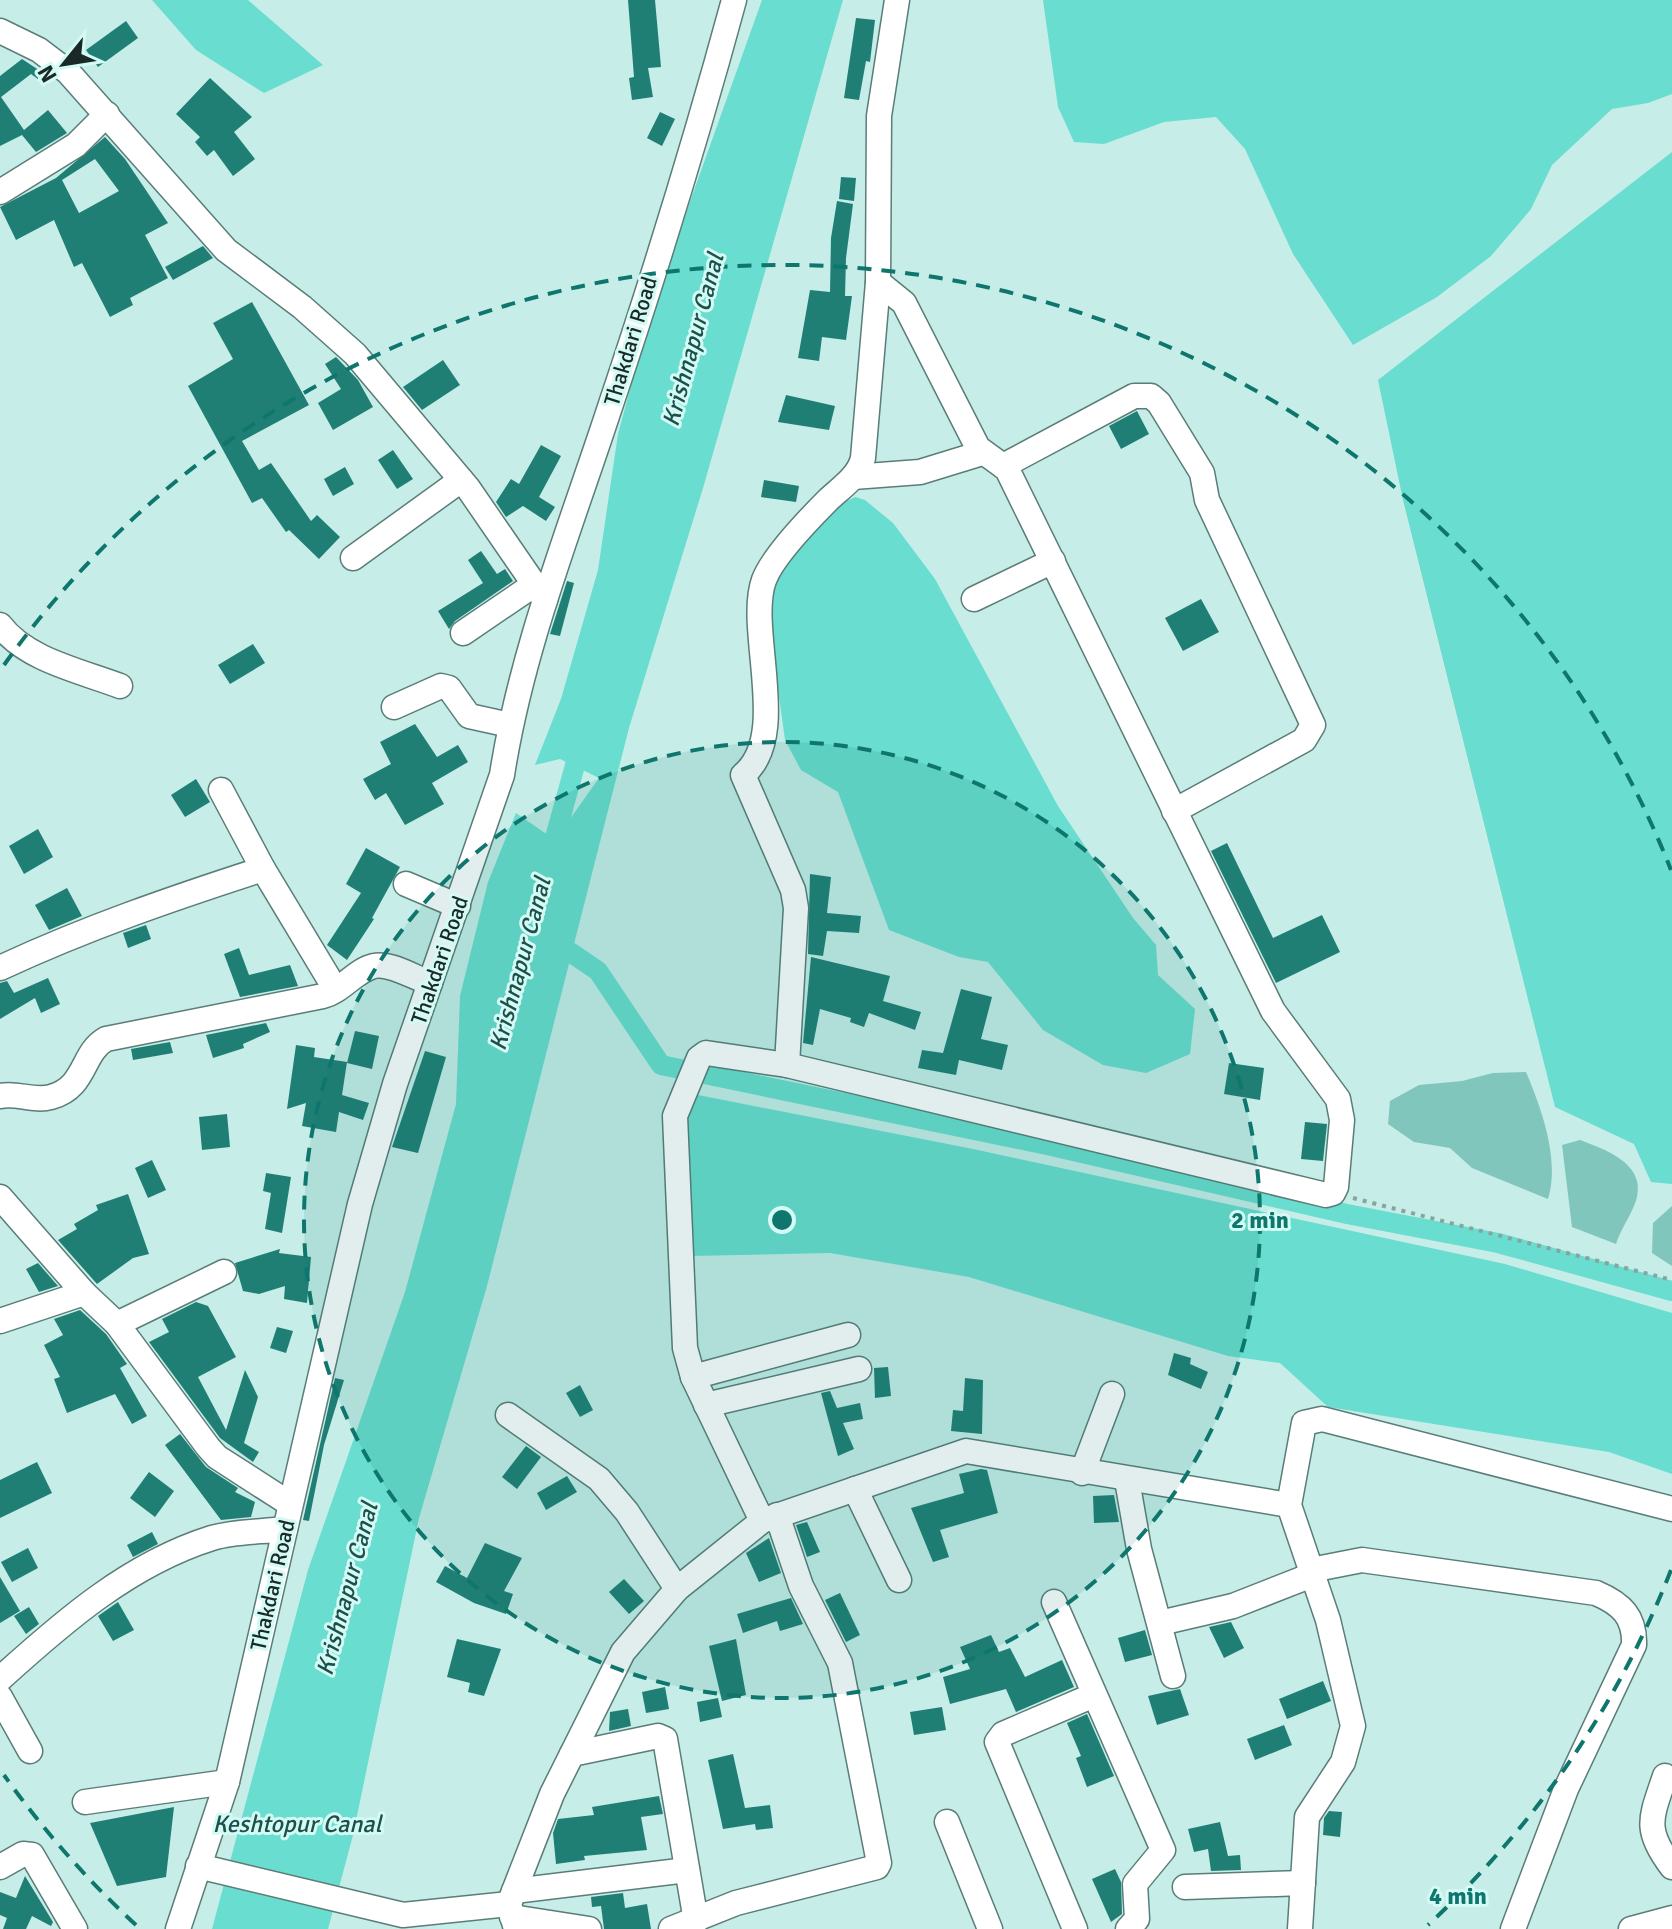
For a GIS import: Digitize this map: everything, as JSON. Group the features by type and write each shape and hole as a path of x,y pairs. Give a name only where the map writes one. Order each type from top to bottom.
{"street":[{"name":"Thakdari Road","path":"178,1929 210,1868 360,1204 395,1084 502,775 540,592 612,399 734,0"},
{"path":"787,1065 796,908 793,890 743,775 756,761 760,748 766,690 761,592 764,580 779,558 809,521 853,477 863,458 878,282 879,116 897,0"},
{"path":"0,31 53,59 107,114 226,250 302,307 355,354 461,480 540,592 463,633"},
{"path":"0,192 76,145 107,114"},
{"path":"671,1929 736,1903 879,1863 840,1663 770,1518 706,1405 693,1377 685,1348 675,1116 699,1058 713,1051 787,1065 1333,1193 1342,1120 1338,1099 1273,1011 1053,561 1003,466 982,453 904,303 878,282"},
{"path":"1003,466 1134,396 1144,394 1159,403 1202,473 1207,500 1313,725 1304,740 1174,811"},
{"path":"853,477 920,472 982,453"},
{"path":"353,558 461,480"},
{"path":"974,599 1053,561"},
{"path":"0,625 7,635 45,658 120,686"},
{"path":"394,707 441,686 449,688 469,716 510,725"},
{"path":"221,790 263,869 328,977"},
{"path":"0,968 119,916 263,869"},
{"path":"406,884 458,906"},
{"path":"0,1096 36,1099 69,1089 80,1078 96,1047 106,1039 323,996 345,986 370,967 386,967 430,983"},
{"path":"0,1197 84,1293 117,1324 217,1457 290,1504"},
{"path":"117,1324 224,1272"},
{"path":"0,1321 84,1293"},
{"path":"693,1377 848,1335"},
{"path":"706,1405 859,1369"},
{"path":"1082,1473 1112,1394"},
{"path":"508,1415 599,1479 627,1512 677,1589"},
{"path":"1300,1929 1307,1817 1343,1762 1353,1726 1328,1620 1289,1505 1300,1430 1304,1423 1322,1419 1672,1509"},
{"path":"513,1910 572,1754 623,1652 677,1589 770,1518 966,1451 1082,1473 1289,1505"},
{"path":"1127,1480 1139,1549 1173,1676"},
{"path":"855,1489 899,1580"},
{"path":"0,1679 74,1612 112,1587 216,1537 285,1529"},
{"path":"1160,1623 1255,1599 1312,1573 1362,1560 1596,1593 1626,1611 1635,1629 1634,1645 1566,1789 1513,1929"},
{"path":"1054,1602 1163,1850 1161,1858 1135,1884 1137,1919 1128,1929"},
{"path":"1075,1929 997,1742 1003,1734 1094,1695"},
{"path":"0,1697 30,1751"},
{"path":"572,1754 662,1736 696,1921"},
{"path":"1665,1776 1649,1822 1657,1848 1672,1867"},
{"path":"85,1802 227,1782"},
{"path":"947,1822 990,1929"},
{"path":"0,1867 23,1854 32,1855 75,1929"},
{"path":"210,1868 354,1903 401,1922 513,1910 687,1870"},
{"path":"1185,1887 1303,1883"},
{"path":"513,1910 589,1929"},
{"path":"1631,1929 1672,1918"}],"path":[{"path":"1333,1193 1672,1280"}],"shaded area":[{"path":"1526,1072 1538,1102 1551,1152 1548,1199 1472,1168 1450,1148 1414,1142 1388,1124 1390,1101 1419,1085 1462,1081 1493,1073"},
{"path":"1580,1140 1611,1153 1629,1166 1635,1175 1637,1197 1616,1244 1572,1227 1562,1145"},
{"path":"1672,1206 1672,1266 1652,1253 1653,1223"}],"water":[{"path":"152,0 248,0 323,65 264,93 196,50"},
{"name":"Keshtopur Canal","path":"762,0 843,0 703,488 629,728 487,1286 419,1518 353,1835 328,1929 212,1929 308,1570 405,1292 456,1104 460,996 488,882 516,813 555,840 599,778 560,759 535,765 561,699 598,570 618,434 652,308"},
{"path":"1043,0 1672,0 1672,94 1648,103 1612,109 1552,165 1531,209 1491,256 1437,297 1353,345 1293,254 1245,149 1216,117 1164,122 1104,144 1074,142 1058,107"},
{"path":"1672,152 1672,1184 1651,1182 1634,1144 1555,1107 1403,500 1378,380"},
{"path":"855,497 865,500 893,523 935,579 1058,806 1133,918 1156,945 1158,975 1195,1009 1190,1054 1146,1073 1103,1065 1043,1030 988,962 959,957 889,930 838,792 801,770 785,740 767,610 771,580 805,539 845,502"},
{"path":"688,1093 973,1149 1505,1264 1672,1313 1672,1474 1609,1452 1328,1407 1280,1363 1228,1356 969,1277 830,1253 689,1256 679,1116"}],"building":[{"path":"628,0 655,0 661,67 648,68 653,97 632,100 629,78 634,77"},
{"path":"856,18 875,20 870,62 866,61 859,100 844,98"},
{"path":"126,21 138,38 98,67 86,50"},
{"path":"22,59 51,78 46,85 31,74 1,97 24,130 48,110 67,133 36,152 22,135 0,146 0,76"},
{"path":"210,78 252,117 234,132 255,159 233,176 214,150 207,156 195,142 200,137 176,114"},
{"path":"660,112 675,119 662,146 647,138"},
{"path":"105,137 125,159 168,223 145,235 168,278 130,298 133,305 110,317 82,263 74,267 54,220 16,240 0,207 56,178","holes":["95,159 119,191 79,213 62,180"]},
{"path":"841,177 856,178 854,201 839,199"},
{"path":"837,201 853,204 846,258 845,296 852,296 846,340 822,337 819,361 798,358 810,290 830,292 831,238"},
{"path":"203,246 213,258 173,280 165,267"},
{"path":"252,302 309,405 242,441 259,470 271,463 311,521 317,515 340,537 319,559 289,530 286,532 262,498 252,503 188,386 233,359 213,323"},
{"path":"336,357 358,380 373,407 333,430 318,403 341,389 325,364"},
{"path":"443,360 460,385 422,410 403,387"},
{"path":"786,395 835,406 829,430 778,422"},
{"path":"1137,411 1149,434 1121,449 1109,426"},
{"path":"541,445 561,456 539,497 555,507 546,521 523,506 506,517 496,502 511,479 519,484"},
{"path":"393,450 413,479 397,489 378,460"},
{"path":"345,467 354,484 333,496 324,479"},
{"path":"764,480 799,486 796,502 761,497"},
{"path":"481,551 497,574 505,569 513,581 455,621 449,629 438,611 483,583 468,560"},
{"path":"567,581 574,583 560,636 550,634"},
{"path":"1201,599 1219,632 1183,651 1165,618"},
{"path":"253,644 265,663 230,684 218,665"},
{"path":"415,724 437,757 458,745 468,762 432,783 444,804 405,825 386,793 375,800 363,779 391,764 380,742"},
{"path":"196,779 210,802 185,817 171,795"},
{"path":"38,829 53,857 24,874 9,846"},
{"path":"1227,843 1273,938 1322,915 1340,952 1276,983 1211,851"},
{"path":"366,848 400,867 374,919 347,960 327,945 361,893 346,884"},
{"path":"810,874 831,877 827,913 861,916 859,933 827,931 823,956 808,954"},
{"path":"67,888 82,916 49,930 35,905"},
{"path":"146,925 151,939 128,948 123,933"},
{"path":"239,948 249,975 290,965 298,986 240,997 224,954"},
{"path":"811,957 890,976 883,1001 921,1012 915,1030 869,1013 864,1027 850,1022 851,1018 820,1009 813,1045 803,1043"},
{"path":"48,978 60,1004 41,1013 35,998 0,1019 0,983 7,981 14,993"},
{"path":"961,989 992,997 981,1039 1008,1045 1002,1070 959,1060 956,1075 918,1068 922,1050 943,1053"},
{"path":"266,1023 270,1032 243,1044 244,1048 213,1058 206,1035"},
{"path":"355,1031 379,1036 372,1069 347,1063"},
{"path":"170,1042 173,1053 133,1060 131,1049"},
{"path":"296,1045 315,1048 314,1057 347,1062 342,1095 369,1103 363,1120 339,1112 336,1132 302,1126 306,1103 287,1109"},
{"path":"425,1051 446,1057 418,1153 392,1147"},
{"path":"1229,1063 1264,1068 1260,1100 1224,1094"},
{"path":"227,1114 230,1147 202,1150 199,1117"},
{"path":"1305,1122 1327,1124 1323,1161 1301,1159"},
{"path":"152,1160 166,1190 148,1198 135,1168"},
{"path":"266,1173 291,1177 282,1233 265,1229 271,1193 263,1191"},
{"path":"128,1194 149,1254 133,1258 97,1284 58,1240 77,1229 74,1224 98,1210 96,1205"},
{"path":"280,1249 279,1253 311,1257 307,1303 284,1299 285,1286 259,1294 243,1291 235,1263"},
{"path":"38,1263 58,1286 39,1292 26,1269"},
{"path":"196,1302 208,1306 236,1357 198,1377 226,1430 245,1370 258,1397 244,1443 259,1452 253,1462 220,1438 149,1342 169,1332 162,1319"},
{"path":"80,1310 106,1334 127,1364 120,1368 147,1416 132,1424 115,1394 67,1413 54,1379 60,1377 44,1345 63,1335 54,1319"},
{"path":"277,1327 293,1331 286,1353 270,1348"},
{"path":"1174,1353 1191,1358 1190,1364 1208,1372 1201,1389 1168,1375"},
{"path":"888,1367 891,1396 875,1398 874,1368"},
{"path":"335,1378 344,1380 324,1445 309,1521 303,1520"},
{"path":"965,1378 983,1380 982,1434 951,1431 953,1410 963,1411"},
{"path":"580,1385 593,1410 580,1417 566,1393"},
{"path":"830,1391 837,1408 860,1403 863,1419 843,1423 854,1449 838,1456 821,1393"},
{"path":"180,1434 206,1467 238,1488 235,1492 255,1502 251,1517 221,1520 165,1445"},
{"path":"526,1446 541,1457 517,1489 502,1477"},
{"path":"37,1462 52,1493 0,1518 0,1480"},
{"path":"987,1470 998,1513 940,1530 949,1557 933,1562 911,1508 964,1493 959,1474"},
{"path":"149,1472 174,1491 155,1517 130,1498"},
{"path":"567,1476 577,1492 546,1510 537,1493"},
{"path":"1114,1495 1119,1522 1094,1523 1093,1496"},
{"path":"807,1522 820,1552 807,1557 796,1525"},
{"path":"152,1532 158,1544 133,1557 127,1545"},
{"path":"769,1538 781,1573 759,1582 746,1553"},
{"path":"485,1543 522,1558 504,1591 513,1594 506,1614 474,1603 436,1582 445,1566 467,1578"},
{"path":"28,1548 38,1568 12,1582 1,1562"},
{"path":"0,1577 20,1611 0,1623"},
{"path":"624,1579 644,1601 629,1614 609,1592"},
{"path":"840,1593 860,1635 846,1642 825,1600"},
{"path":"791,1598 803,1624 780,1631 777,1621 743,1633 737,1614"},
{"path":"118,1602 134,1630 113,1641 98,1616"},
{"path":"29,1607 39,1624 26,1634 14,1616"},
{"path":"1231,1622 1244,1648 1224,1658 1209,1627"},
{"path":"1145,1630 1152,1655 1125,1662 1118,1638"},
{"path":"991,1635 999,1652 1010,1648 1025,1677 1062,1660 1074,1687 1016,1712 1006,1689 950,1704 943,1677 970,1669 960,1647"},
{"path":"457,1639 501,1649 484,1696 468,1692 470,1683 447,1677"},
{"path":"736,1639 746,1695 722,1701 709,1646"},
{"path":"1323,1681 1331,1701 1287,1719 1279,1699"},
{"path":"665,1687 669,1709 646,1713 642,1692"},
{"path":"1180,1689 1189,1715 1157,1725 1148,1696"},
{"path":"718,1698 722,1717 700,1722 697,1702"},
{"path":"942,1707 946,1730 914,1735 910,1712"},
{"path":"628,1709 631,1726 609,1731 610,1712"},
{"path":"1087,1714 1114,1776 1087,1787 1076,1758 1081,1756 1067,1723"},
{"path":"1284,1725 1292,1745 1255,1760 1247,1739"},
{"path":"733,1754 745,1808 770,1805 773,1828 756,1830 755,1824 723,1829 708,1760"},
{"path":"659,1796 663,1814 641,1817 647,1850 584,1856 585,1860 556,1864 553,1833 558,1819 594,1815 592,1807"},
{"path":"174,1807 166,1877 117,1886 90,1823"},
{"path":"1329,1811 1342,1812 1340,1837 1323,1835 1324,1818"},
{"path":"1220,1822 1228,1856 1240,1855 1241,1870 1211,1871 1208,1849 1194,1852 1188,1829"},
{"path":"1115,1869 1121,1882 1122,1914 1111,1922 1092,1879"},
{"path":"25,1876 53,1922 51,1926 32,1916 26,1929 3,1929 7,1918 0,1915 0,1892 16,1898"},
{"path":"623,1893 625,1908 647,1904 651,1929 604,1929 601,1906 592,1907 591,1897"}],"waterway":[{"name":"Krishnapur Canal","path":"548,863 582,740"},
{"path":"570,952 598,971 661,1065 1047,1145 1347,1214 1498,1243 1672,1291"}]}
